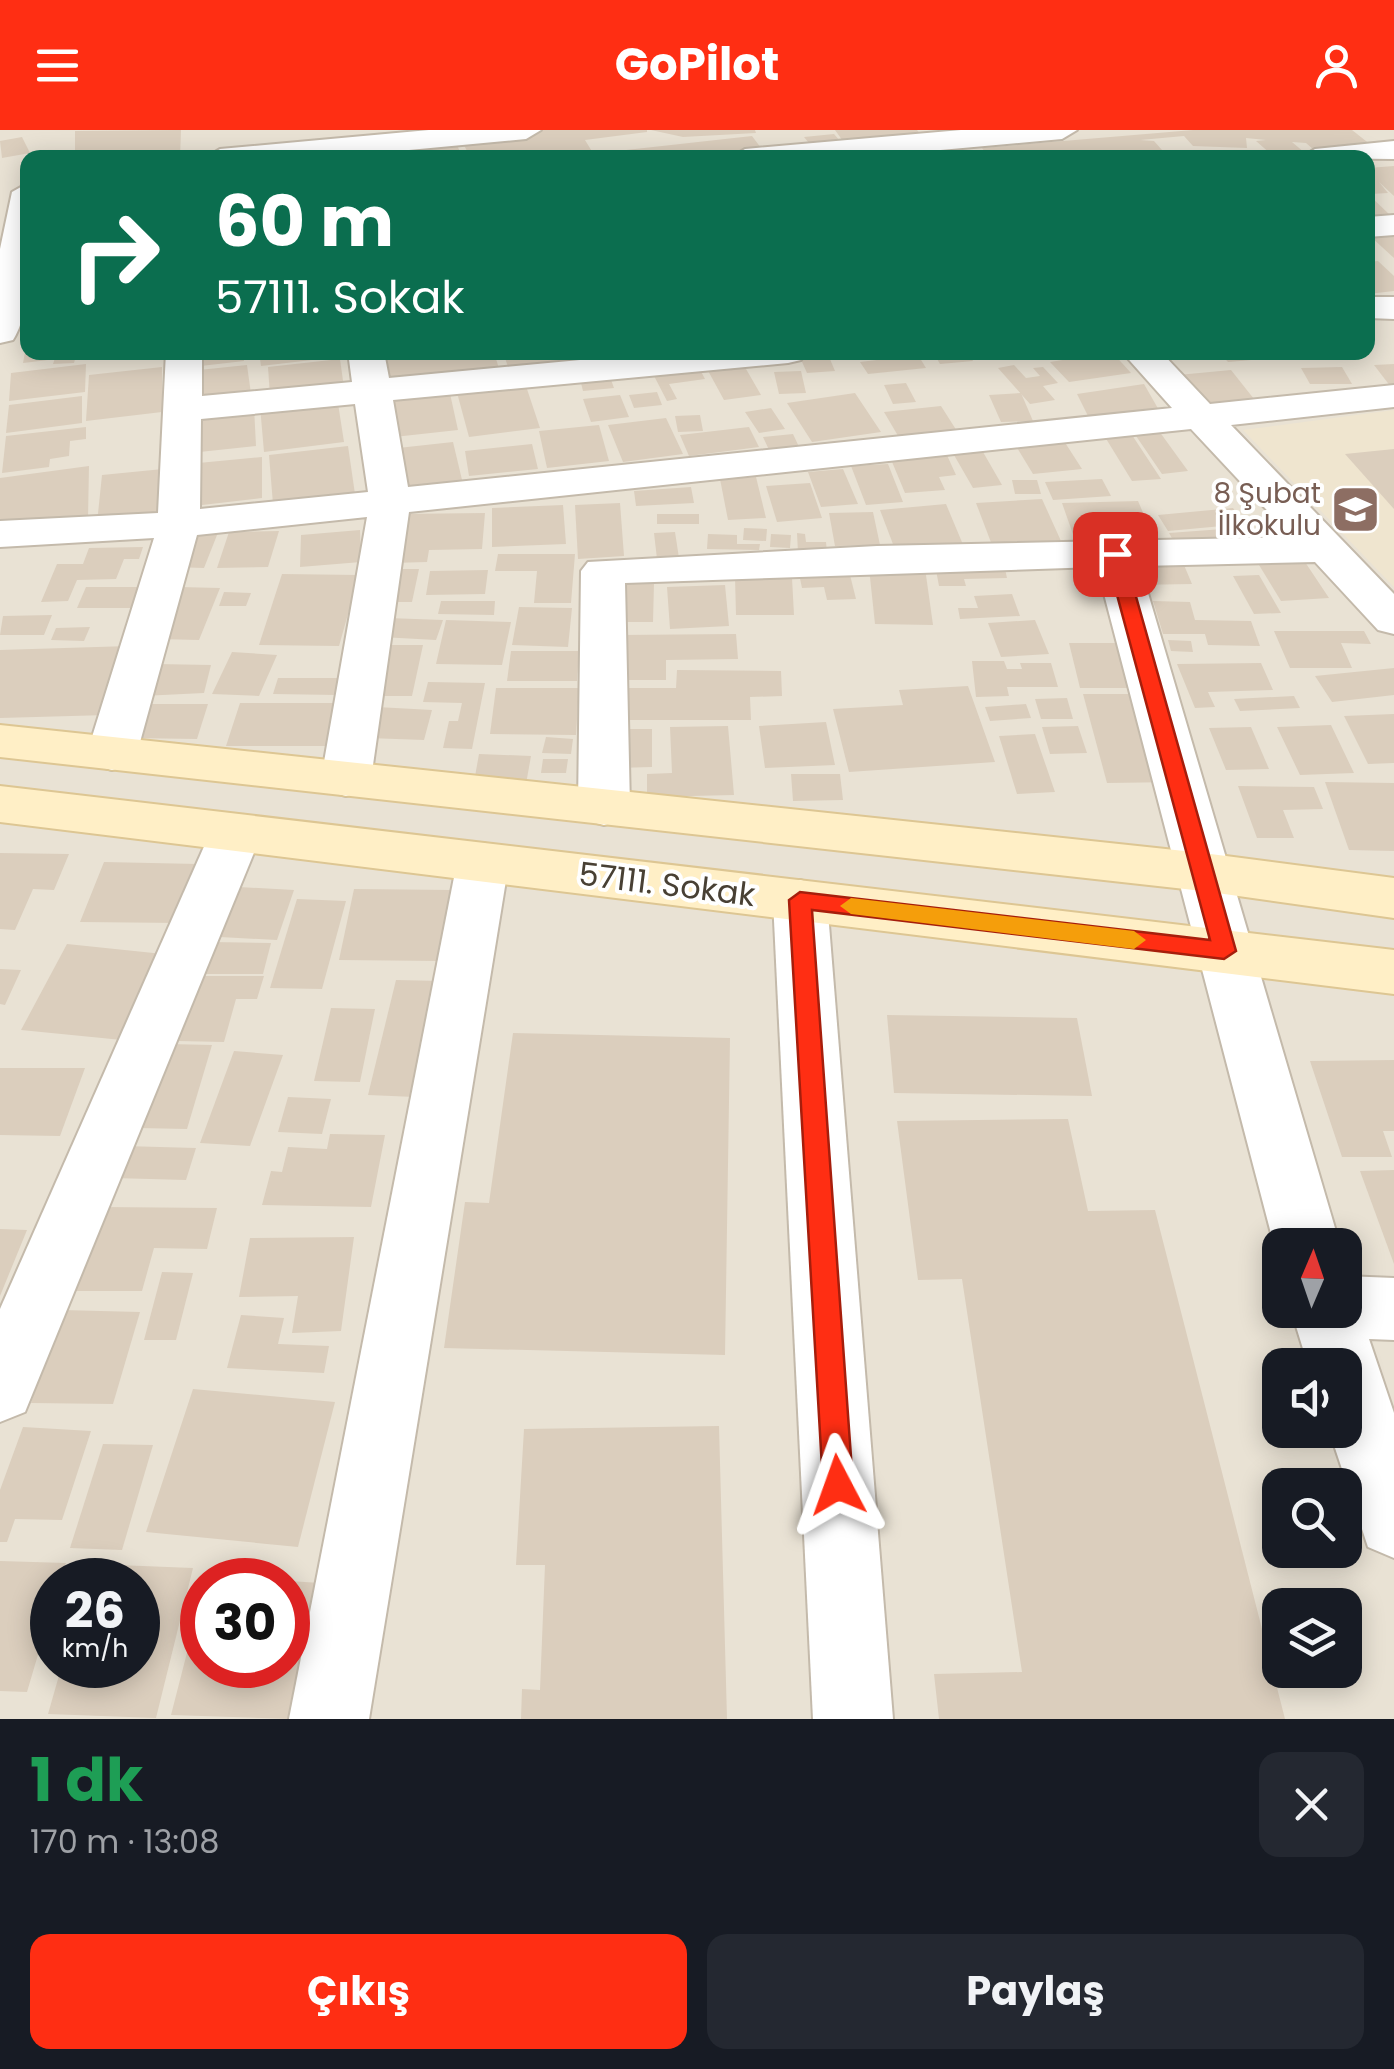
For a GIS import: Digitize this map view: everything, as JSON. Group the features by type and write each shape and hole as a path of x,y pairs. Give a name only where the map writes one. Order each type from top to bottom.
{"main road":[{"path":"0,741 1202,872 1394,898"},
{"name":"57111. Sokak","path":"0,804 1394,972"}],"street":[{"path":"300,150 526,130"},
{"path":"836,150 1062,130"},
{"path":"8,311 20,240"},
{"path":"112,753 179,524 184,360"},
{"path":"346,779 390,502 367,360"},
{"path":"182,409 706,360"},
{"path":"1148,360 1394,620"},
{"path":"0,534 179,524 1394,396"},
{"path":"604,807 603,571 877,558 1331,550"},
{"path":"1115,554 1302,1228"},
{"path":"0,1389 236,833"},
{"path":"329,1719 483,862"},
{"path":"800,900 854,1719"},
{"path":"1362,1308 1394,1309"},
{"path":"1362,1423 1394,1522"}],"shaded area":[{"path":"0,130 1394,130 1394,1719 0,1719"},
{"name":"8 Şubat İlkokulu","path":"1394,410 1394,587 1243,430"}],"building":[{"path":"181,130 180,150 75,150 75,131"},
{"path":"539,130 647,130 585,140 591,150 467,150 461,140"},
{"path":"651,130 755,130 756,133 683,137"},
{"path":"835,130 917,130 923,137 845,144"},
{"path":"1193,130 1352,130 1371,145 1314,150 1306,143 1292,142 1301,150 1266,150 1256,141 1266,140 1246,138 1247,148 1193,146 1184,136 1140,140 1154,141 1162,150 982,148"},
{"path":"834,134 845,147 815,150 804,137"},
{"path":"752,136 762,150 626,150"},
{"path":"22,137 28,150 2,158 0,141"},
{"path":"455,141 459,150 386,150"},
{"path":"1394,166 1394,196 1379,182 1388,193 1375,194 1375,167"},
{"path":"1375,201 1390,215 1375,216"},
{"path":"1394,235 1394,258 1375,241 1375,237"},
{"path":"1375,261 1394,276 1394,291 1375,293"},
{"path":"54,360 75,360 74,363 53,364"},
{"path":"191,360 244,360 244,361 192,367"},
{"path":"260,360 312,360 261,366"},
{"path":"340,360 344,388 270,396 268,367"},
{"path":"373,360 496,360 500,372 378,386"},
{"path":"506,360 576,360 508,367"},
{"path":"584,360 636,361 586,366"},
{"path":"801,360 830,360 835,371 807,373"},
{"path":"921,360 926,368 868,374 860,362"},
{"path":"938,360 973,361 940,364"},
{"path":"1119,360 1131,373 1069,382 1050,362"},
{"path":"742,362 761,395 724,400 706,367"},
{"path":"86,364 85,392 9,401 11,373"},
{"path":"697,364 705,379 669,384 677,399 667,401 651,370"},
{"path":"1394,364 1394,391 1374,365"},
{"path":"247,365 251,394 191,401 189,371"},
{"path":"1014,365 1026,378 1040,376 1033,368 1043,367 1058,383 1043,386 1055,400 1030,404 998,368"},
{"path":"162,367 162,412 86,421 89,375"},
{"path":"1342,367 1352,384 1310,384 1301,368"},
{"path":"1231,370 1254,399 1200,404 1178,375"},
{"path":"801,371 806,393 779,394 774,372"},
{"path":"610,377 614,388 583,391 580,379"},
{"path":"524,380 540,428 469,437 456,389"},
{"path":"906,383 916,402 893,404 884,385"},
{"path":"1144,384 1160,412 1088,416 1077,394"},
{"path":"449,389 458,430 385,438 379,397"},
{"path":"657,392 662,405 634,408 629,395"},
{"path":"855,393 881,432 812,442 787,403"},
{"path":"1021,393 1033,421 1001,422 989,395"},
{"path":"620,395 629,417 591,422 583,399"},
{"path":"82,396 82,423 6,433 9,405"},
{"path":"337,397 344,442 264,452 260,406"},
{"path":"941,406 962,439 904,446 884,412"},
{"path":"254,407 256,446 190,453 190,414"},
{"path":"771,408 785,429 759,433 745,412"},
{"path":"700,415 703,431 678,432 675,416"},
{"path":"666,418 683,454 623,462 608,425"},
{"path":"599,425 609,461 547,468 539,431"},
{"path":"86,427 86,439 70,441 69,456 50,459 49,467 2,473 6,436"},
{"path":"749,427 759,447 689,456 680,435"},
{"path":"1159,431 1188,471 1162,474 1134,433"},
{"path":"793,434 800,449 770,452 763,437"},
{"path":"1132,435 1161,479 1132,481 1105,437"},
{"path":"1064,441 1082,469 1033,474 1016,446"},
{"path":"453,442 463,484 396,492 389,449"},
{"path":"532,444 538,469 469,476 465,451"},
{"path":"348,446 355,494 273,504 269,455"},
{"path":"1394,449 1394,509 1345,454"},
{"path":"983,452 1002,485 973,488 954,455"},
{"path":"946,453 956,475 939,477 945,490 905,493 890,457"},
{"path":"262,457 262,498 185,507 188,464"},
{"path":"888,464 903,502 866,505 851,466"},
{"path":"89,466 88,519 0,531 0,478"},
{"path":"163,469 160,516 97,523 102,475"},
{"path":"843,469 858,504 821,507 808,472"},
{"path":"756,477 766,518 728,520 720,479"},
{"path":"1102,479 1111,496 1053,500 1045,482"},
{"path":"1012,480 1037,480 1041,494 1015,494"},
{"path":"810,483 822,518 777,522 766,486"},
{"path":"691,487 694,503 636,506 634,491"},
{"path":"1042,499 1061,541 992,545 976,503"},
{"path":"1138,501 1154,538 1075,540 1062,503"},
{"path":"620,503 624,556 578,559 575,505"},
{"path":"946,504 964,547 896,552 880,510"},
{"path":"563,505 566,544 492,547 492,508"},
{"path":"1233,508 1244,524 1168,531 1158,515"},
{"path":"873,512 880,545 835,546 829,513"},
{"path":"485,513 482,549 429,550 427,562 391,563 399,514"},
{"path":"657,514 699,514 699,524 657,524"},
{"path":"1250,527 1262,546 1180,552 1169,533"},
{"path":"744,528 767,529 766,541 743,540"},
{"path":"189,529 219,530 204,568 173,567"},
{"path":"360,530 361,562 300,567 301,535"},
{"path":"279,531 268,567 217,568 229,532"},
{"path":"675,532 679,558 657,559 654,533"},
{"path":"797,533 805,534 806,542 826,542 827,553 798,553"},
{"path":"708,534 737,535 737,544 760,544 759,550 707,549"},
{"path":"771,534 791,535 790,548 770,547"},
{"path":"143,547 139,559 124,559 116,579 77,580 68,601 41,602 57,564 83,564 89,548"},
{"path":"498,554 575,554 571,603 534,603 537,571 495,571"},
{"path":"1181,558 1192,584 1135,585 1125,559"},
{"path":"1305,562 1329,598 1281,601 1259,565"},
{"path":"848,567 856,599 827,600 824,587 802,588 798,569"},
{"path":"869,568 925,568 933,625 875,624"},
{"path":"391,569 419,569 412,602 383,602"},
{"path":"1005,569 1007,578 964,579 966,586 939,586 936,570"},
{"path":"488,570 485,594 426,595 430,571"},
{"path":"282,574 359,575 339,646 259,645"},
{"path":"1259,575 1281,613 1254,614 1233,576"},
{"path":"735,577 792,578 794,615 736,615"},
{"path":"617,583 654,583 653,622 615,622"},
{"path":"725,585 729,626 670,629 667,587"},
{"path":"86,587 139,587 131,608 77,608"},
{"path":"179,587 220,588 199,640 158,639"},
{"path":"224,592 251,593 246,606 219,606"},
{"path":"1012,594 1020,616 960,619 958,608 978,608 974,596"},
{"path":"441,601 495,601 494,615 438,614"},
{"path":"1153,601 1190,602 1195,620 1251,621 1260,646 1208,645 1205,634 1163,634"},
{"path":"519,607 572,608 568,647 512,645"},
{"path":"52,615 44,635 0,635 3,616"},
{"path":"388,618 443,620 436,640 381,637"},
{"path":"446,620 511,622 502,665 436,664"},
{"path":"1035,620 1049,654 1001,657 988,623"},
{"path":"90,627 84,641 51,640 56,628"},
{"path":"1274,631 1364,631 1371,644 1341,643 1352,668 1290,668"},
{"path":"736,634 738,659 666,660 666,680 617,680 619,635"},
{"path":"1168,640 1191,641 1193,652 1171,651"},
{"path":"1069,643 1127,643 1140,688 1080,688"},
{"path":"377,645 423,645 412,696 365,696"},
{"path":"129,646 107,715 0,718 0,650"},
{"path":"511,651 579,651 577,681 507,681"},
{"path":"232,652 277,655 259,696 212,694"},
{"path":"972,661 1004,661 1007,669 1022,669 1020,663 1051,663 1058,687 1007,687 1009,696 976,697"},
{"path":"1261,663 1273,690 1208,692 1215,707 1195,708 1177,664"},
{"path":"156,664 211,665 204,693 142,696"},
{"path":"1394,668 1394,695 1332,702 1315,676"},
{"path":"677,670 781,671 782,696 750,697 751,720 617,720 619,688 676,688"},
{"path":"278,678 341,678 337,695 273,694"},
{"path":"428,682 485,683 472,749 443,748 449,721 458,721 462,703 423,702"},
{"path":"968,686 995,762 849,772 833,709 903,705 899,690"},
{"path":"496,688 579,688 576,735 490,734"},
{"path":"1083,694 1150,694 1178,782 1107,783"},
{"path":"1294,696 1300,708 1240,711 1234,699"},
{"path":"1067,698 1073,719 1041,719 1035,699"},
{"path":"240,703 340,703 330,746 226,746"},
{"path":"144,704 208,704 197,739 131,738"},
{"path":"1026,704 1031,718 990,721 985,707"},
{"path":"377,707 432,710 424,740 368,738"},
{"path":"1394,714 1394,763 1368,764 1344,716"},
{"path":"826,722 835,765 765,768 759,726"},
{"path":"1331,725 1354,773 1300,775 1277,727"},
{"path":"728,726 734,795 647,797 647,774 672,773 670,727"},
{"path":"1078,726 1087,753 1050,754 1042,727"},
{"path":"1251,727 1269,769 1226,770 1209,728"},
{"path":"617,729 652,729 652,767 616,768"},
{"path":"1035,734 1055,792 1017,794 999,736"},
{"path":"546,737 573,739 571,754 542,753"},
{"path":"479,754 531,756 526,784 474,782"},
{"path":"543,759 568,759 566,773 541,773"},
{"path":"791,774 840,774 843,800 793,801"},
{"path":"1325,782 1394,783 1394,851 1349,850"},
{"path":"1238,786 1314,787 1323,809 1283,810 1294,838 1257,838"},
{"path":"0,853 69,854 54,890 33,889 15,930 0,929"},
{"path":"104,862 198,864 180,923 80,922"},
{"path":"239,887 294,890 277,940 220,937"},
{"path":"354,889 452,890 440,961 339,960"},
{"path":"297,899 346,901 322,989 270,988"},
{"path":"212,942 271,943 263,974 202,974"},
{"path":"67,944 163,954 122,1040 21,1030"},
{"path":"0,969 21,970 5,1005 0,1004"},
{"path":"198,976 264,976 257,999 236,999 224,1042 178,1041"},
{"path":"396,980 441,981 415,1097 368,1095"},
{"path":"331,1008 375,1009 360,1082 314,1081"},
{"path":"887,1015 1077,1018 1092,1096 894,1093"},
{"path":"513,1033 730,1038 725,1355 444,1348 465,1202 489,1203"},
{"path":"168,1044 212,1045 187,1129 139,1128"},
{"path":"234,1051 283,1055 250,1146 200,1143"},
{"path":"1394,1060 1394,1131 1383,1131 1392,1157 1342,1157 1310,1061"},
{"path":"0,1068 85,1068 60,1136 0,1135"},
{"path":"288,1097 331,1099 322,1134 278,1132"},
{"path":"1068,1119 1088,1211 1155,1210 1262,1629 1262,1688 1277,1688 1285,1719 939,1719 934,1674 1022,1672 962,1279 918,1280 897,1121"},
{"path":"330,1134 385,1135 371,1207 262,1205 271,1171 282,1172 288,1147 327,1149"},
{"path":"124,1146 196,1148 186,1180 113,1178"},
{"path":"1394,1170 1394,1264 1360,1171"},
{"path":"102,1207 217,1208 207,1249 154,1248 142,1291 75,1291"},
{"path":"0,1229 27,1230 0,1296"},
{"path":"354,1237 341,1331 292,1333 298,1296 239,1297 250,1238"},
{"path":"162,1272 193,1273 176,1340 144,1340"},
{"path":"62,1310 140,1312 113,1404 31,1403"},
{"path":"241,1315 284,1318 278,1344 329,1346 324,1373 227,1368"},
{"path":"193,1389 335,1402 298,1547 146,1532"},
{"path":"719,1426 727,1719 521,1719 522,1689 540,1690 545,1565 516,1565 524,1429"},
{"path":"23,1427 91,1431 62,1520 15,1519 7,1542 0,1542 0,1490"},
{"path":"103,1444 153,1445 122,1550 70,1548"},
{"path":"0,1561 30,1562 30,1682 27,1692 0,1691"},
{"path":"160,1567 180,1567 180,1621 156,1718 48,1714 55,1688 160,1688"},
{"path":"310,1582 321,1583 310,1635"},
{"path":"180,1680 180,1688 299,1688 292,1719 171,1715"}],"slow traffic":[{"path":"851,906 1134,940"}],"place":[{"name":"8 Şubat İlkokulu","path":"1356,509"}],"route":[{"path":"838,1485 800,900 1224,951 1115,554"}]}
